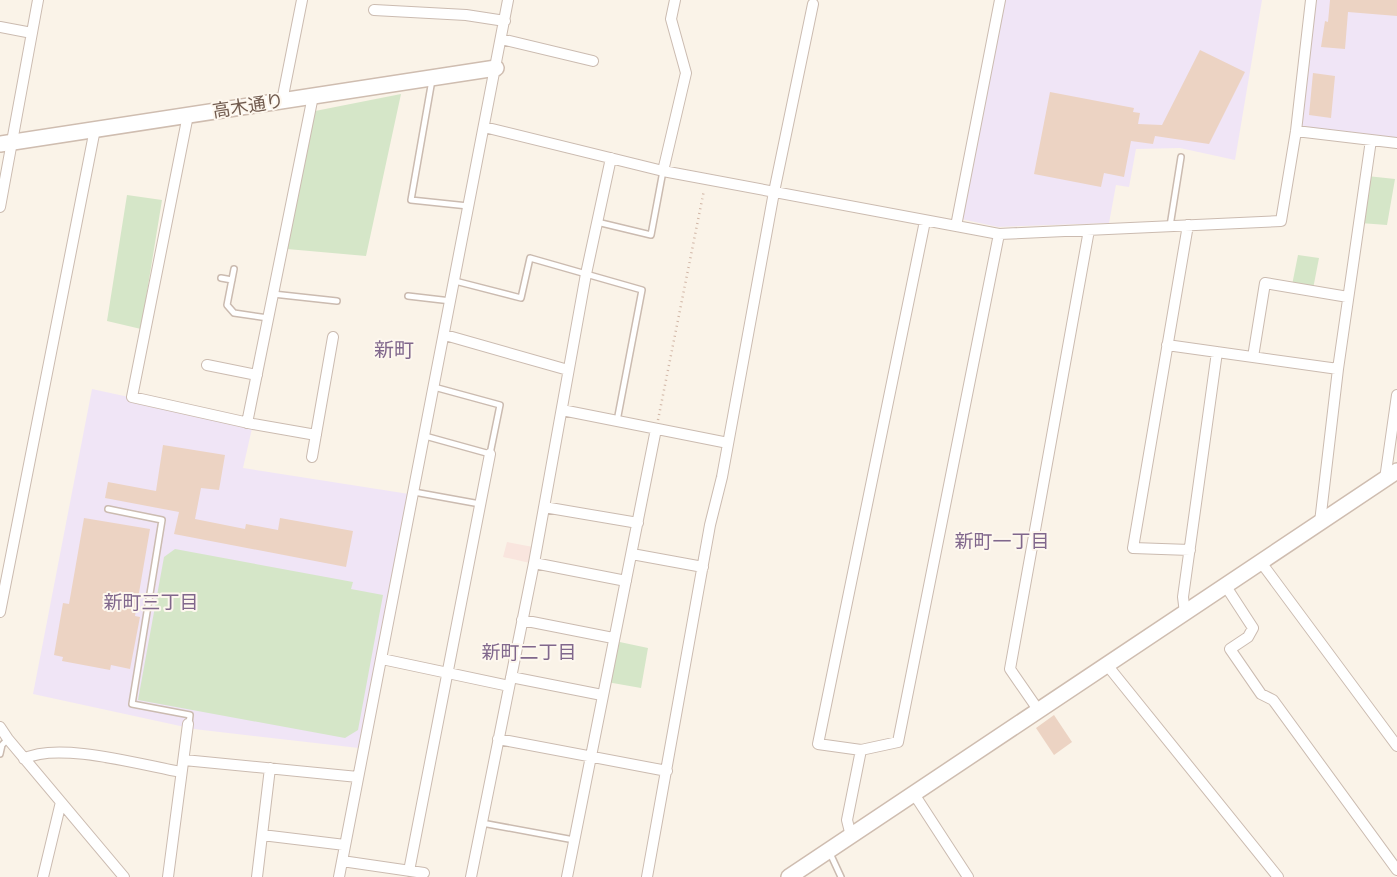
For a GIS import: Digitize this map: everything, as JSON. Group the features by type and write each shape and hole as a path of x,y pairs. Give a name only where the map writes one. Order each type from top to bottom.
{"street":[{"path":"0,207 6,143 38,0"},
{"path":"282,101 302,0"},
{"path":"339,877 456,281 508,0"},
{"path":"663,171 686,73 672,20 675,0"},
{"path":"956,226 1000,0"},
{"path":"484,127 663,171 999,234 1281,221 1296,131 1311,0"},
{"path":"647,877 774,192 813,4"},
{"path":"374,10 466,15 505,21"},
{"path":"0,27 32,33"},
{"path":"501,39 593,62"},
{"name":"高木通り","path":"6,143 496,68"},
{"path":"247,422 313,96"},
{"path":"188,116 132,397 316,435"},
{"path":"0,612 95,129"},
{"path":"1296,131 1397,143"},
{"path":"1320,522 1338,369 1371,140"},
{"path":"471,877 534,563 596,222 611,158"},
{"path":"925,221 818,744 861,750 898,742 999,234"},
{"path":"1188,225 1134,548 1190,550"},
{"path":"1039,711 1010,669 1089,230"},
{"path":"1253,357 1266,283 1348,297"},
{"path":"445,335 568,370"},
{"path":"312,457 333,337"},
{"path":"1167,345 1338,369"},
{"path":"1185,612 1183,597 1217,352"},
{"path":"207,365 257,375"},
{"path":"789,877 1391,475 1397,395"},
{"path":"562,410 728,443"},
{"path":"567,877 656,429"},
{"path":"408,871 490,454"},
{"path":"544,507 638,523"},
{"path":"632,554 703,567"},
{"path":"1260,561 1397,746"},
{"path":"534,563 626,581"},
{"path":"1225,585 1253,628 1248,637 1230,649 1261,694 1273,700 1397,870"},
{"path":"522,620 614,638"},
{"path":"382,659 446,672 602,695"},
{"path":"1107,665 1278,877"},
{"path":"168,877 188,724"},
{"path":"0,727 24,759 124,877"},
{"path":"498,739 667,771"},
{"path":"851,836 847,820 861,750"},
{"path":"24,759 35,753 72,753 181,772"},
{"path":"184,760 358,777"},
{"path":"257,877 270,768"},
{"path":"914,794 968,877"},
{"path":"43,877 61,802"},
{"path":"262,835 345,845"},
{"path":"342,861 424,873"}],"lane":[{"path":"433,77 411,200 469,206"},
{"path":"1170,226 1181,157"},
{"path":"596,222 651,235 663,171"},
{"path":"456,281 521,298 530,258 642,290 616,422"},
{"path":"234,269 227,305 234,312 269,318"},
{"path":"221,278 232,280"},
{"path":"273,294 337,301"},
{"path":"408,296 451,302"},
{"path":"425,436 490,454 500,405 434,387"},
{"path":"414,492 480,504"},
{"path":"108,509 162,520 132,704 190,715 188,724"},
{"path":"0,754 2,745 8,739"},
{"path":"481,823 574,840"},
{"path":"829,851 841,877"}],"path":[{"path":"656,429 706,179"}],"shaded area":[{"path":"1004,0 1262,0 1235,160 1180,148 1136,149 1129,187 1116,185 1109,223 998,227 961,219"},
{"path":"1315,0 1397,0 1397,138 1299,127"},
{"path":"92,389 253,424 243,468 409,494 359,748 194,729 33,694"},
{"path":"507,542 533,547 530,563 503,557"}],"green space":[{"path":"401,94 366,256 287,249 310,112"},
{"path":"1367,176 1395,179 1387,225 1360,223"},
{"path":"127,195 162,200 141,329 107,321"},
{"path":"1298,255 1319,258 1313,289 1292,285"},
{"path":"175,549 353,582 351,589 383,595 358,730 345,738 138,700 164,557"},
{"path":"615,641 648,648 641,688 607,682"}],"building":[{"path":"1330,0 1397,0 1397,16 1348,12 1345,49 1321,47 1325,21 1328,22"},
{"path":"1200,50 1245,72 1209,144 1155,136 1153,144 1131,141 1124,177 1104,173 1101,187 1034,174 1050,92 1134,108 1133,112 1140,113 1138,124 1162,125"},
{"path":"1313,73 1335,76 1331,118 1309,115"},
{"path":"163,445 225,455 219,490 201,488 195,519 245,529 246,524 278,530 280,518 353,531 346,567 174,534 179,512 105,498 108,482 156,491"},
{"path":"84,518 150,529 135,616 140,617 130,669 111,665 110,670 62,661 63,657 54,655 63,603 69,604"},
{"path":"1054,715 1072,742 1054,755 1036,728"}],"district":[{"name":"新町","path":"394,350"},
{"name":"新町一丁目","path":"1002,541"},
{"name":"新町三丁目","path":"151,602"},
{"name":"新町二丁目","path":"529,652"}]}
